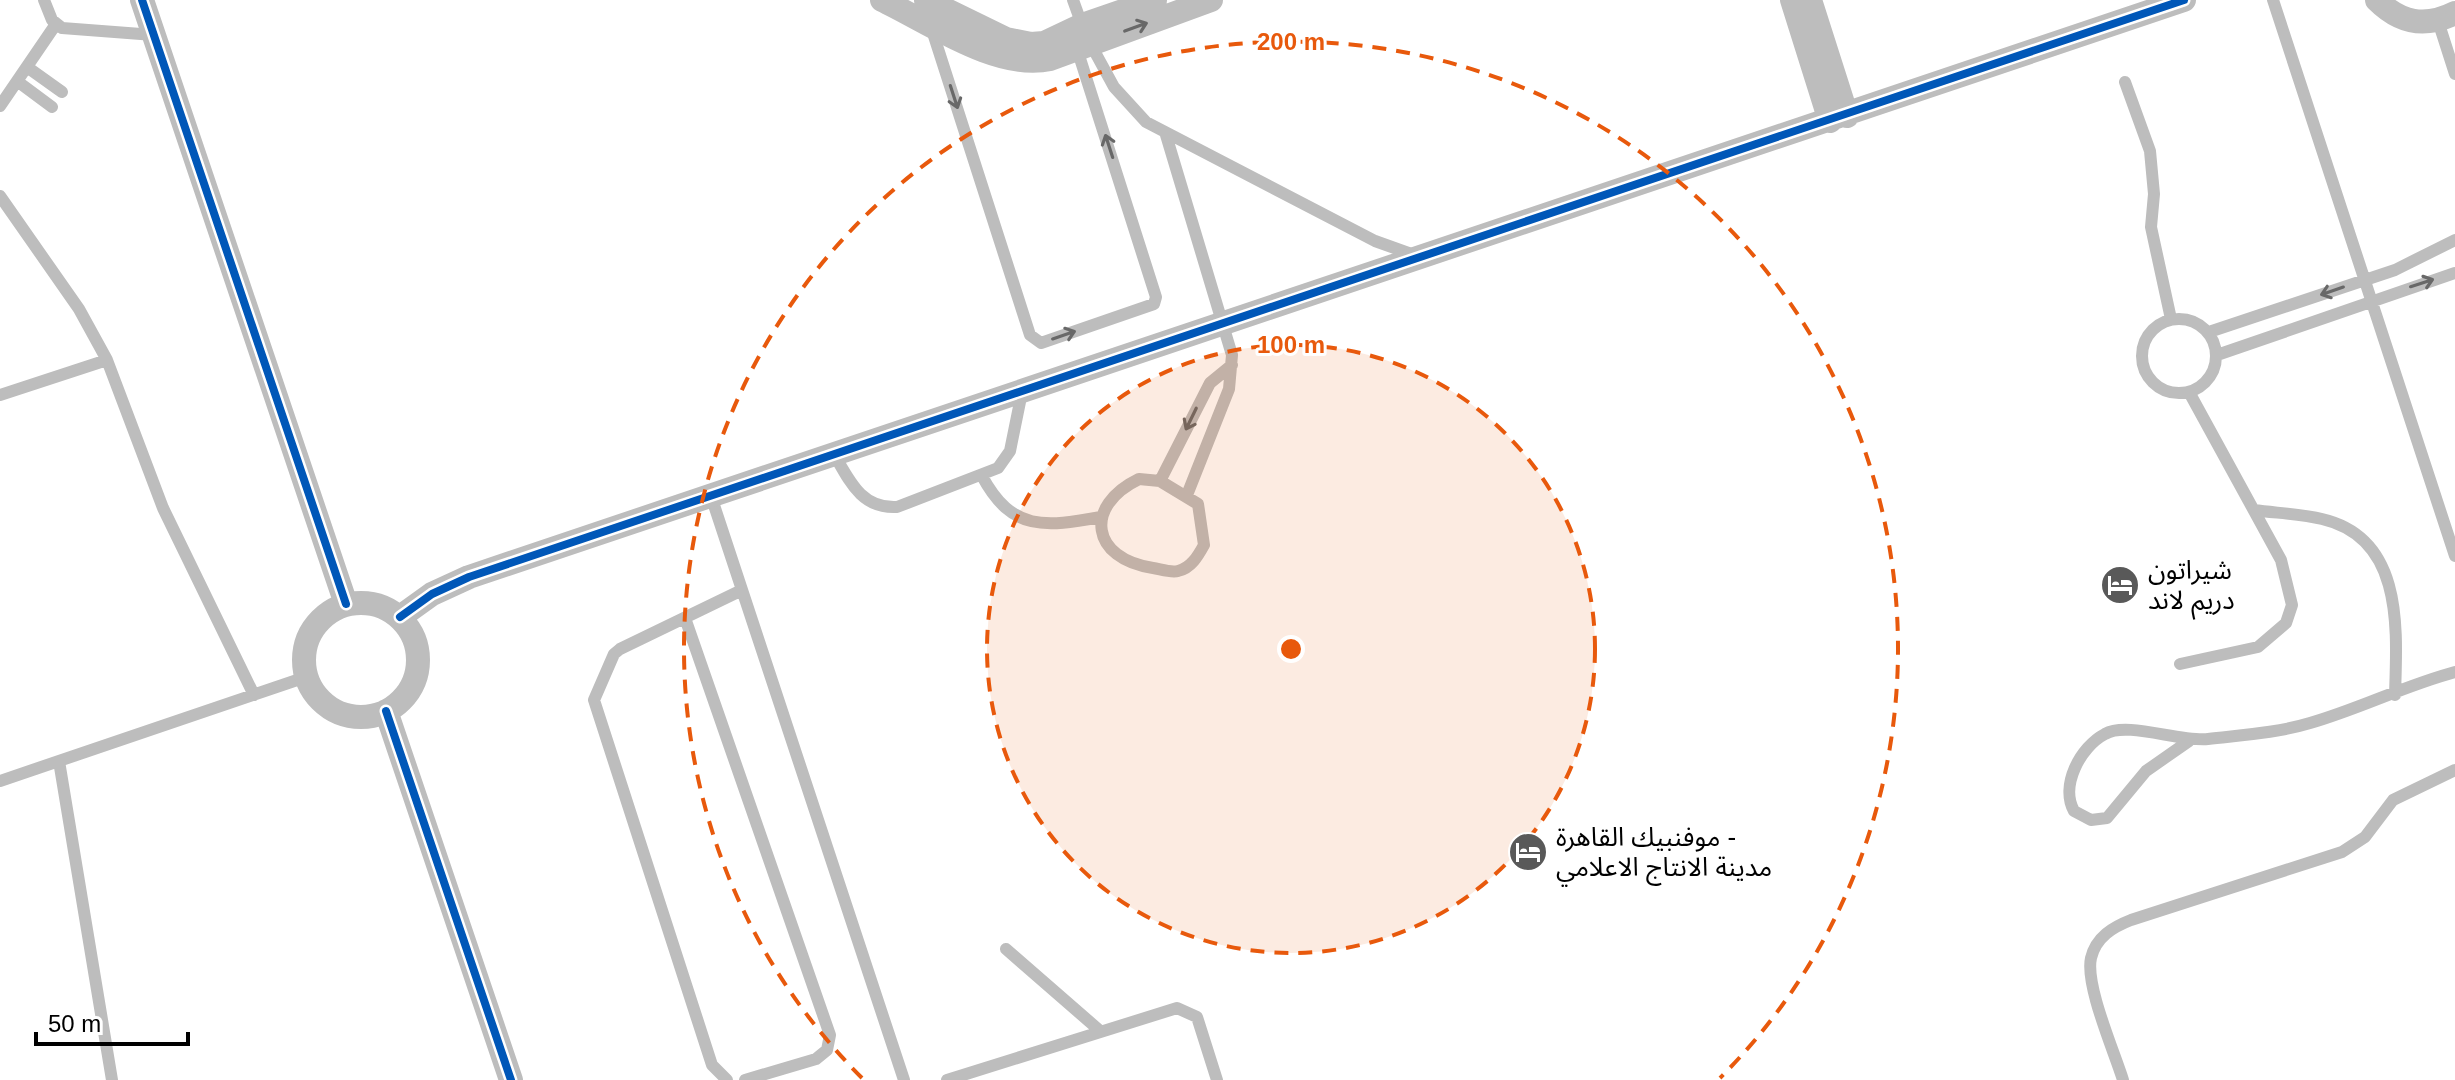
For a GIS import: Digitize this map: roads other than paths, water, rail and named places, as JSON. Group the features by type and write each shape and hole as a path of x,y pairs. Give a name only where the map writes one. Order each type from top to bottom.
{"street":[{"path":"142,0 346,604"},
{"path":"882,0 928,11 1019,43 1083,39 1211,0"},
{"path":"1083,39 1155,0"},
{"path":"1792,0 1838,118"},
{"path":"1810,0 1838,118"},
{"path":"400,617 432,594 469,577 2184,0"},
{"path":"2377,0 2404,20 2446,17"},
{"path":"365,602 384,606 400,617 412,632 418,650 418,669 412,687 400,702 386,711 365,717 346,715 329,708 315,694 306,677 305,649 315,624 329,611 346,604 365,602"},
{"path":"386,711 511,1080"}],"lane":[{"path":"44,0 56,24 70,29 154,35"},
{"path":"928,11 1030,335 1041,343 1154,304 1156,297 1073,0"},
{"path":"2273,0 2455,556"},
{"path":"2446,17 2455,74"},
{"path":"0,106 56,24"},
{"path":"1083,39 1128,104 1166,135 1375,241 1422,258"},
{"path":"27,67 62,92"},
{"path":"17,81 52,107"},
{"path":"2125,82 2150,151 2154,194 2151,227 2171,319"},
{"path":"1166,135 1224,324 1232,365 1229,389 1187,495"},
{"path":"0,196 79,309 107,360 163,508 254,695"},
{"path":"2209,332 2365,280 2421,259 2455,240"},
{"path":"2217,355 2455,273"},
{"path":"2171,319 2197,323 2209,332 2217,355 2209,379 2189,392 2174,394 2160,389 2142,366 2146,337 2155,326 2171,319"},
{"path":"0,395 107,360"},
{"path":"1160,481 1210,383 1232,365"},
{"path":"834,454 859,495 884,508 897,507 998,468 1010,451 1022,392"},
{"path":"2180,664 2258,647 2286,623 2292,605 2281,560 2189,392"},
{"path":"982,476 999,503 1023,519 1048,526 1101,517"},
{"path":"1139,479 1160,481 1187,495 1198,504 1204,545 1193,563 1177,572 1135,565 1116,557 1102,539 1101,517 1119,489 1139,479"},
{"path":"711,496 904,1080"},
{"path":"2254,510 2322,519 2363,538 2381,561 2391,589 2397,621 2395,695"},
{"path":"727,1080 712,1065 594,700 614,654 620,649 742,590"},
{"path":"685,618 830,1035 827,1050 816,1059 745,1080"},
{"path":"2189,741 2146,771 2107,818 2091,820 2074,811 2067,791 2070,779 2094,743 2105,733 2130,730 2189,741 2310,723 2455,672"},
{"path":"0,781 306,677"},
{"path":"59,761 112,1080"},
{"path":"2123,1080 2092,979 2091,959 2099,940 2115,926 2131,920 2342,852 2365,837 2393,800 2455,770"},
{"path":"1006,949 1099,1030"},
{"path":"947,1080 1177,1008 1189,1010 1201,1025 1217,1080"}],"place":[{"name":"شيراتون دريم لاند","path":"2120,585"},
{"name":"موفنبيك القاهرة - مدينة الانتاج الاعلامي","path":"1528,852"}]}
